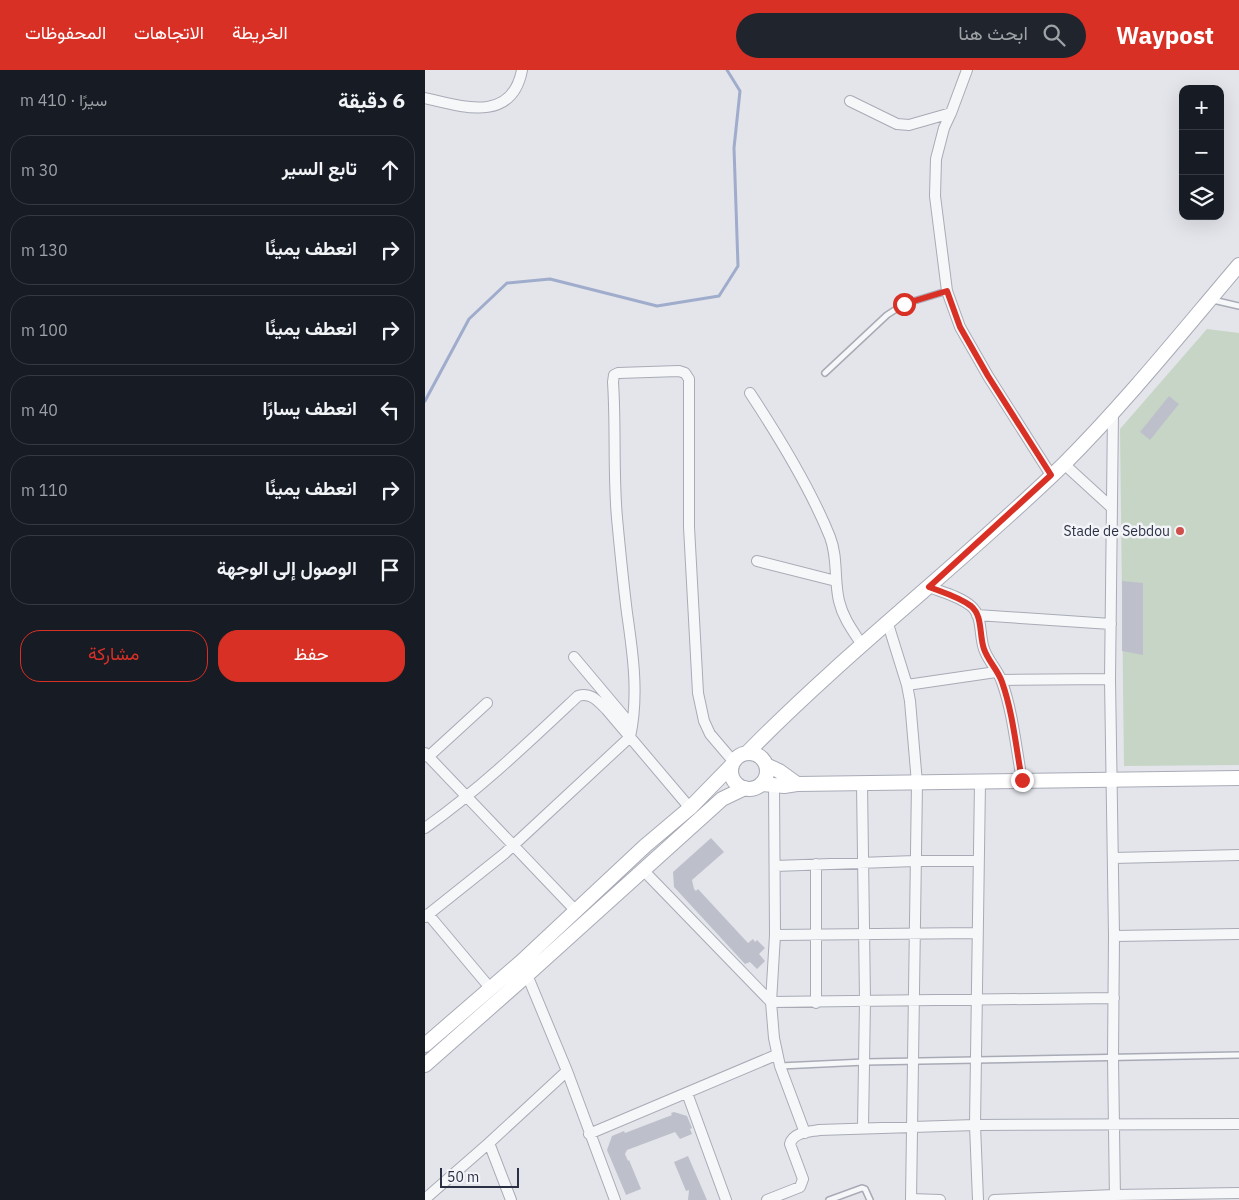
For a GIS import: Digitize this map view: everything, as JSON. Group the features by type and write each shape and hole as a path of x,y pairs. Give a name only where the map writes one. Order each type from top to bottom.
{"main road":[{"path":"425,1045 491,989 645,846 690,808 737,756 748,752 862,645 888,624 1063,464 1113,412 1239,265"},
{"path":"766,734 763,747 768,785"},
{"path":"748,752 759,756 797,784"},
{"path":"732,763 731,772 735,782 751,789 768,785 797,784 917,784 1022,780 1239,778"},
{"path":"425,1065 721,799 745,788"}],"street":[{"path":"425,98 457,106 475,108 496,106 512,94 520,79 522,70"},
{"path":"967,70 944,128 936,159 935,196 947,291 960,327 988,376 1051,475"},
{"path":"850,102 897,124 909,125 951,113"},
{"path":"491,989 427,916 513,845 630,737 635,694 614,481 613,377 618,373 679,371 688,376 690,386 689,527 698,693 704,721 710,734 732,763"},
{"path":"749,393 791,458 831,538 835,557 836,581 843,615 862,645"},
{"path":"1113,412 1110,679 1114,936 1113,1124 1115,1197"},
{"path":"1063,464 1111,507"},
{"path":"757,561 836,581"},
{"path":"929,587 963,601 971,606 977,614 984,649 999,676 1010,712 1022,780"},
{"path":"977,614 1111,624"},
{"path":"888,624 907,685 913,728 917,784 911,1200 940,1200"},
{"path":"574,657 632,726"},
{"path":"907,685 999,676 1110,679"},
{"path":"425,828 466,797 523,748 578,696 587,694 596,699 690,808"},
{"path":"487,703 427,755 576,911"},
{"path":"978,1200 975,1060 979,782"},
{"path":"862,784 865,1000 863,1128"},
{"path":"768,785 775,866 775,935 771,1002 776,1055 805,1133"},
{"path":"1113,858 1239,855"},
{"path":"775,866 915,861 978,862"},
{"path":"816,864 815,934 817,1003"},
{"path":"643,870 771,1002 817,1003 865,1000 1114,998"},
{"path":"775,935 977,933"},
{"path":"1114,936 1239,934"},
{"path":"521,962 567,1071 615,1200"},
{"path":"589,1134 776,1055"},
{"path":"425,1199 567,1071"},
{"path":"687,1093 726,1200"},
{"path":"767,1200 800,1186 803,1179 790,1144 793,1137 819,1130 975,1125 1239,1124"},
{"path":"489,1143 511,1200"},
{"path":"994,1200 1239,1193"}],"lane":[{"path":"825,373 895,309 904,304 947,291"},
{"path":"1210,299 1239,306"},
{"path":"780,1066 865,1062 1239,1055"},
{"path":"829,1200 862,1188 867,1192 870,1200"}],"green space":[{"name":"Stade de Sebdou","path":"1207,329 1239,333 1239,765 1124,766 1120,429"}],"building":[{"path":"1169,396 1179,404 1150,440 1140,432"},
{"path":"1122,581 1143,583 1143,655 1122,651"},
{"path":"711,838 724,852 692,880 694,889 696,891 698,889 748,943 753,939 755,942 757,940 765,948 759,954 765,961 757,969 750,962 745,964 674,887 673,872"},
{"path":"674,1112 687,1116 692,1128 690,1129 692,1134 680,1139 675,1132 627,1150 625,1154 641,1189 626,1195 607,1150 612,1136 672,1115 671,1113"},
{"path":"688,1156 707,1200 688,1200 689,1190 686,1191 674,1162"}],"waterway":[{"path":"425,401 469,319 507,283 550,279 657,306 719,296 738,266 734,148 740,91 727,70"}],"place":[{"name":"Stade de Sebdou","path":"1180,531"}],"route":[{"path":"904,304 947,291 960,327 988,376 1051,475 929,587 963,601 971,606 977,614 984,649 1001,680 1007,696 1022,780"}]}
